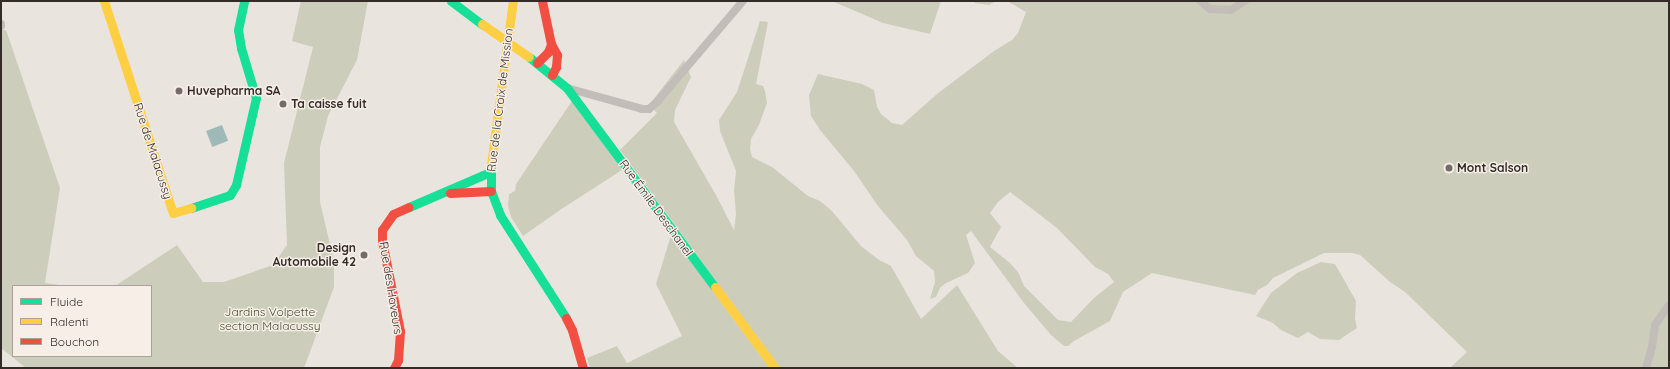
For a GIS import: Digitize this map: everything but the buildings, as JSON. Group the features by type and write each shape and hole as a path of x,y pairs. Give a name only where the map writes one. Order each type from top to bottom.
{"main road":[{"name":"Rue de Malacussy","path":"104,1 173,213 224,198 230,194 236,185 256,98 241,48 238,30 244,1"},
{"name":"Rue Émile Deschanel","path":"451,1 529,56 567,88 775,368"},
{"name":"Rue de la Croix de Mission","path":"513,1 490,172 491,191 500,215 564,313 572,330 583,368"},
{"path":"542,1 551,44 557,55 556,67 552,75"},
{"path":"537,63 548,52 551,44"},
{"name":"Rue des Haveurs","path":"394,368 398,360 400,331 382,241 382,230 393,214 441,195 490,172"},
{"name":"Rue des Haveurs","path":"441,195 458,192 491,191"}],"street":[{"path":"567,88 642,109 649,109 657,102 743,1"},
{"path":"1200,1 1210,9 1231,10 1246,1"},
{"path":"1646,368 1652,347 1655,325 1669,304"}],"green space":[{"name":"Jardins Volpette section Malacussy","path":"301,1 368,1 357,60 328,116 320,147 320,202 334,261 334,287 304,368 26,368 12,357 152,357 152,285 117,285 177,245 203,282 224,282 273,265 287,245 284,163 313,47 292,41"},
{"path":"832,1 941,1 930,34 883,23"},
{"path":"974,1 996,1 989,5 975,3"},
{"path":"1007,1 1669,1 1669,368 1450,368 1467,352 1405,292 1390,282 1360,255 1352,253 1324,253 1273,278 1267,285 1258,290 1255,295 1152,273 1123,292 1110,321 1074,341 1068,346 1064,346 1051,335 1024,303 971,231 966,235 975,263 968,273 946,283 940,288 936,297 930,299 935,282 934,271 916,256 907,240 878,206 854,171 820,130 811,116 809,95 818,74 862,84 874,90 877,107 881,114 892,123 902,125 937,94 994,51 1012,40 1018,33 1026,12","holes":["1010,192 1057,228 1095,267 1108,274 1114,282 1094,298 1071,322 1058,320 1024,286 1018,272 1010,263 990,247 1001,227 990,213 998,202"]},
{"path":"760,21 768,22 756,84 763,86 767,103 759,125 751,139 750,149 752,157 772,167 808,196 820,201 832,211 861,246 879,260 891,266 921,319 957,285 998,351 1018,368 780,368 620,150 657,113 649,105 684,60 691,77 675,110 674,122 734,230 736,214 734,190 736,171 720,131 719,120 737,92"},
{"name":"Jardins Volpette section Malacussy","path":"1,30 6,30 60,188 45,283 60,285 12,285 12,357 1,348"},
{"path":"572,101 622,170 523,236 511,217 508,206 509,194 515,191 516,184"},
{"path":"671,235 770,368 590,368 587,358 617,346 627,363 682,336 656,284"},
{"path":"1321,262 1335,264 1356,301 1355,319 1357,328 1339,340 1320,339 1308,332 1298,338 1281,330 1273,323 1256,316 1271,293 1297,273"}],"water":[{"path":"222,125 228,141 212,147 206,131"}],"traffic: fast":[{"path":"191,208 230,195 236,185 256,98 241,48 238,30 244,1"},
{"path":"451,1 482,24"},
{"path":"529,57 567,88 715,287"},
{"path":"491,165 491,191 500,215 566,318"},
{"path":"409,207 490,172"}],"traffic: slow":[{"path":"104,1 173,213 191,208"},
{"path":"491,165 513,1"},
{"path":"482,24 529,57"},
{"path":"715,287 775,368"}],"traffic: jam":[{"path":"542,1 551,44 557,55 556,67 552,75"},
{"path":"537,63 548,52 551,44"},
{"path":"450,193 491,191"},
{"path":"394,368 398,360 400,331 382,241 382,230 393,214 409,207"},
{"path":"566,318 572,330 583,368"}],"place":[{"name":"Huvepharma SA","path":"179,91"},
{"name":"Ta caisse fuit","path":"283,104"},
{"name":"Mont Salson","path":"1449,168"},
{"name":"Design Automobile 42","path":"364,255"}]}
